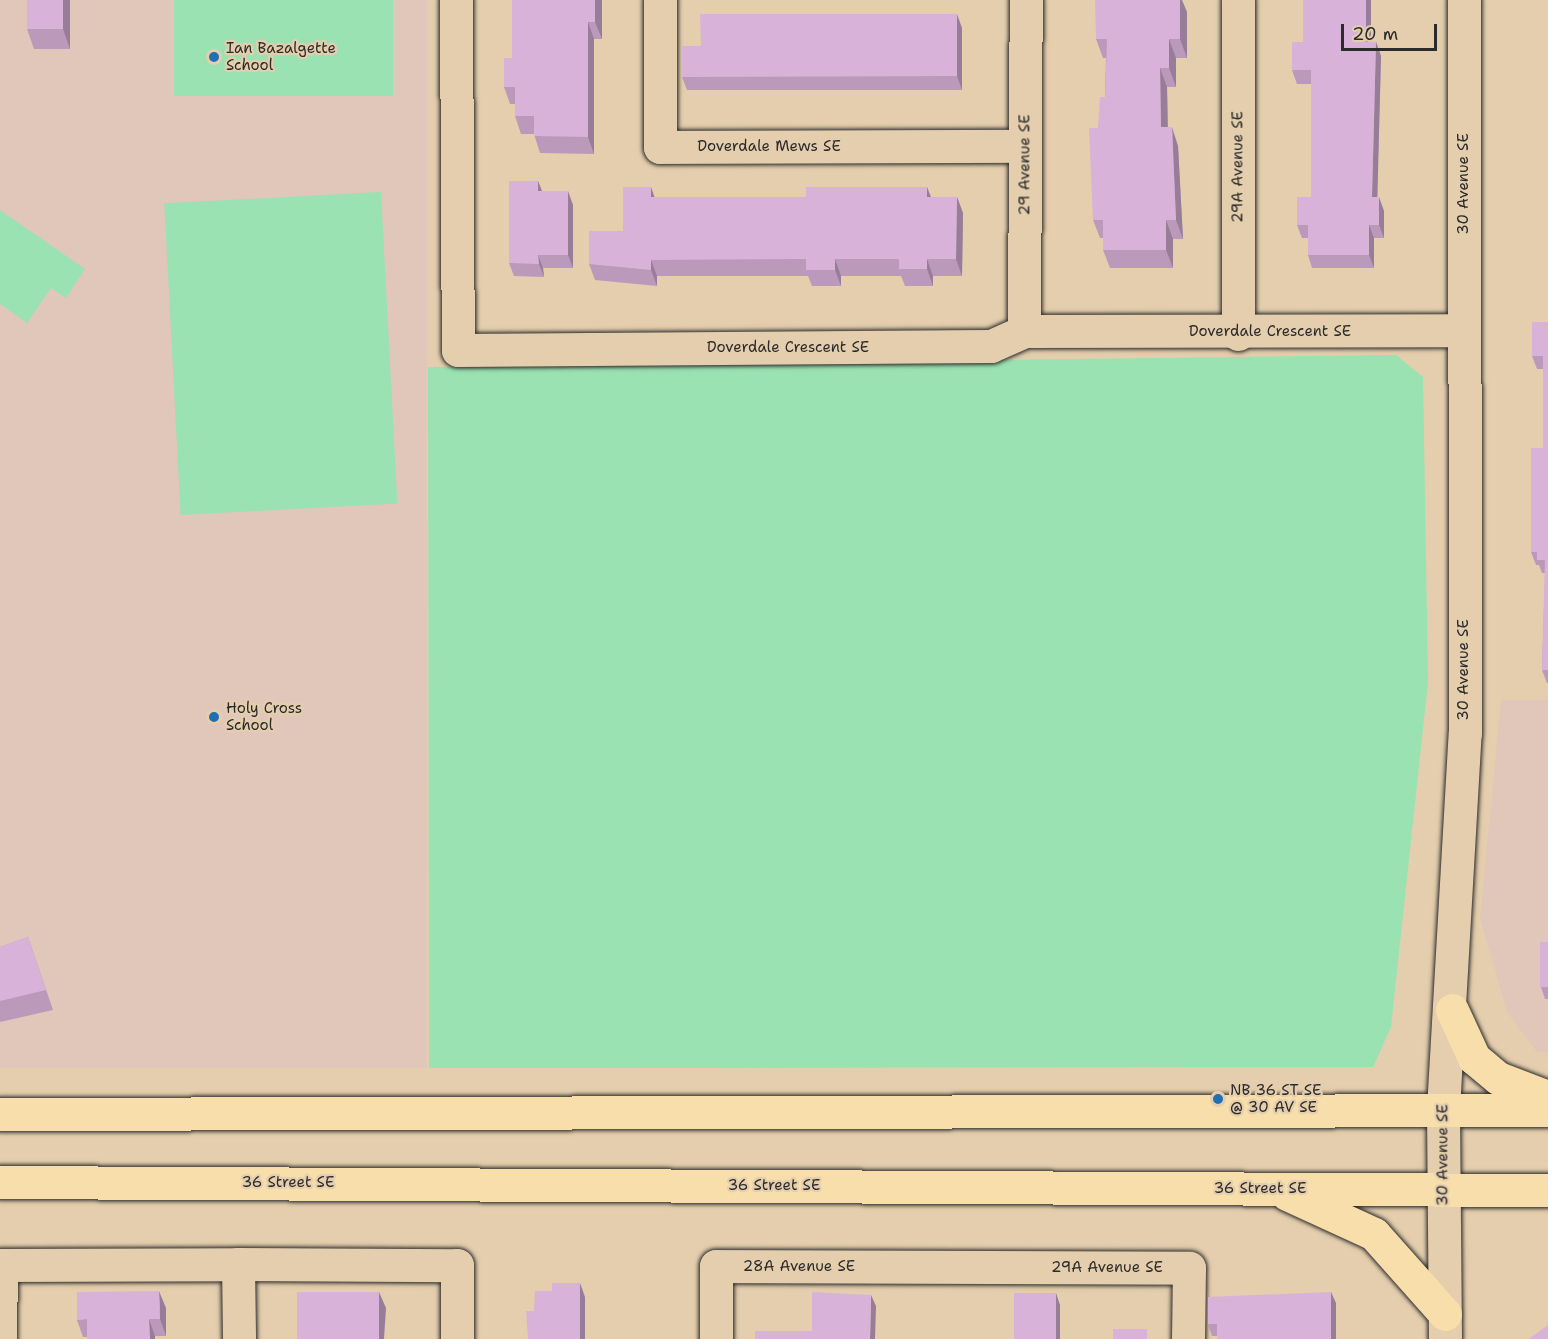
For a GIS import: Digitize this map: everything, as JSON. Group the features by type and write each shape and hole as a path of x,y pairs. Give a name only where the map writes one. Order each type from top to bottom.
{"main road":[{"path":"1452,1010 1474,1058 1498,1078 1548,1097"},
{"path":"0,1114 1548,1110"},
{"name":"36 Street SE","path":"0,1182 1548,1190"},
{"path":"1277,1189 1374,1234 1445,1326"}],"street":[{"name":"Doverdale Crescent SE","path":"456,0 458,350 991,346 1024,331 1238,334 1464,330"},
{"name":"Doverdale Mews SE","path":"660,0 660,147 1025,146"},
{"name":"29 Avenue SE","path":"1024,331 1026,0"},
{"name":"29A Avenue SE","path":"1238,0 1238,334"},
{"name":"30 Avenue SE","path":"1445,1326 1443,1109 1452,1010 1465,734 1464,0"},
{"path":"238,1264 239,1339"},
{"path":"0,1339 1,1265 238,1264 457,1265 457,1339"},
{"name":"28A Avenue SE","path":"716,1339 716,1266 955,1268"},
{"name":"29A Avenue SE","path":"955,1268 1189,1268 1188,1339"}],"shaded area":[{"name":"Holy Cross School","path":"0,0 427,0 427,1068 0,1068"},
{"path":"1501,700 1548,700 1548,1052 1537,1052 1507,1012 1480,918"}],"green space":[{"path":"174,0 393,0 393,96 174,96"},
{"path":"381,192 397,504 181,515 164,203"},
{"path":"0,210 85,269 66,298 51,288 27,323 0,304"},
{"path":"1396,355 1423,377 1428,682 1391,1027 1373,1067 429,1068 428,367"}],"building":[{"path":"27,0 63,0 63,29 27,29"},
{"path":"512,0 595,0 595,22 588,22 588,137 534,136 534,116 515,116 515,87 504,87 504,58 512,58"},
{"path":"1095,0 1180,0 1180,39 1169,39 1169,68 1160,68 1161,127 1172,127 1176,220 1166,220 1166,250 1103,250 1103,220 1093,220 1089,128 1098,128 1100,97 1105,97 1107,39 1096,39"},
{"path":"1303,0 1366,0 1366,42 1376,42 1372,197 1379,197 1379,225 1369,225 1369,255 1308,255 1308,225 1297,225 1297,197 1311,197 1311,70 1292,70 1292,42 1303,42"},
{"path":"700,14 957,14 957,76 682,77 682,46 701,46"},
{"path":"509,181 538,181 538,191 568,191 568,255 538,255 539,264 509,263"},
{"path":"623,187 651,187 651,197 806,197 806,187 927,187 927,197 957,197 956,259 927,259 927,269 899,269 899,259 835,259 835,270 806,270 806,259 651,260 651,270 589,264 589,231 623,231"},
{"path":"1532,322 1548,322 1548,670 1542,670 1545,560 1537,560 1537,552 1531,552 1531,448 1543,448 1543,356 1532,356"},
{"path":"28,937 46,990 0,1001 0,947"},
{"path":"1540,942 1548,942 1548,987 1540,987"},
{"path":"552,1283 580,1283 580,1339 528,1339 526,1311 534,1311 535,1291 552,1291"},
{"path":"159,1291 160,1319 149,1319 150,1339 87,1339 87,1319 77,1320 77,1292"},
{"path":"297,1292 379,1292 379,1339 297,1339"},
{"path":"812,1292 871,1295 870,1339 755,1339 755,1331 812,1331"},
{"path":"1331,1292 1331,1339 1217,1339 1217,1324 1208,1324 1208,1297"},
{"path":"1014,1293 1056,1293 1056,1339 1014,1339"},
{"path":"1548,1325 1548,1339 1529,1339"},
{"path":"1113,1329 1147,1329 1147,1339 1113,1339"}],"place":[{"name":"Ian Bazalgette School","path":"214,57"},
{"name":"Holy Cross School","path":"214,717"},
{"name":"NB 36 ST SE @ 30 AV SE","path":"1218,1099"}]}
